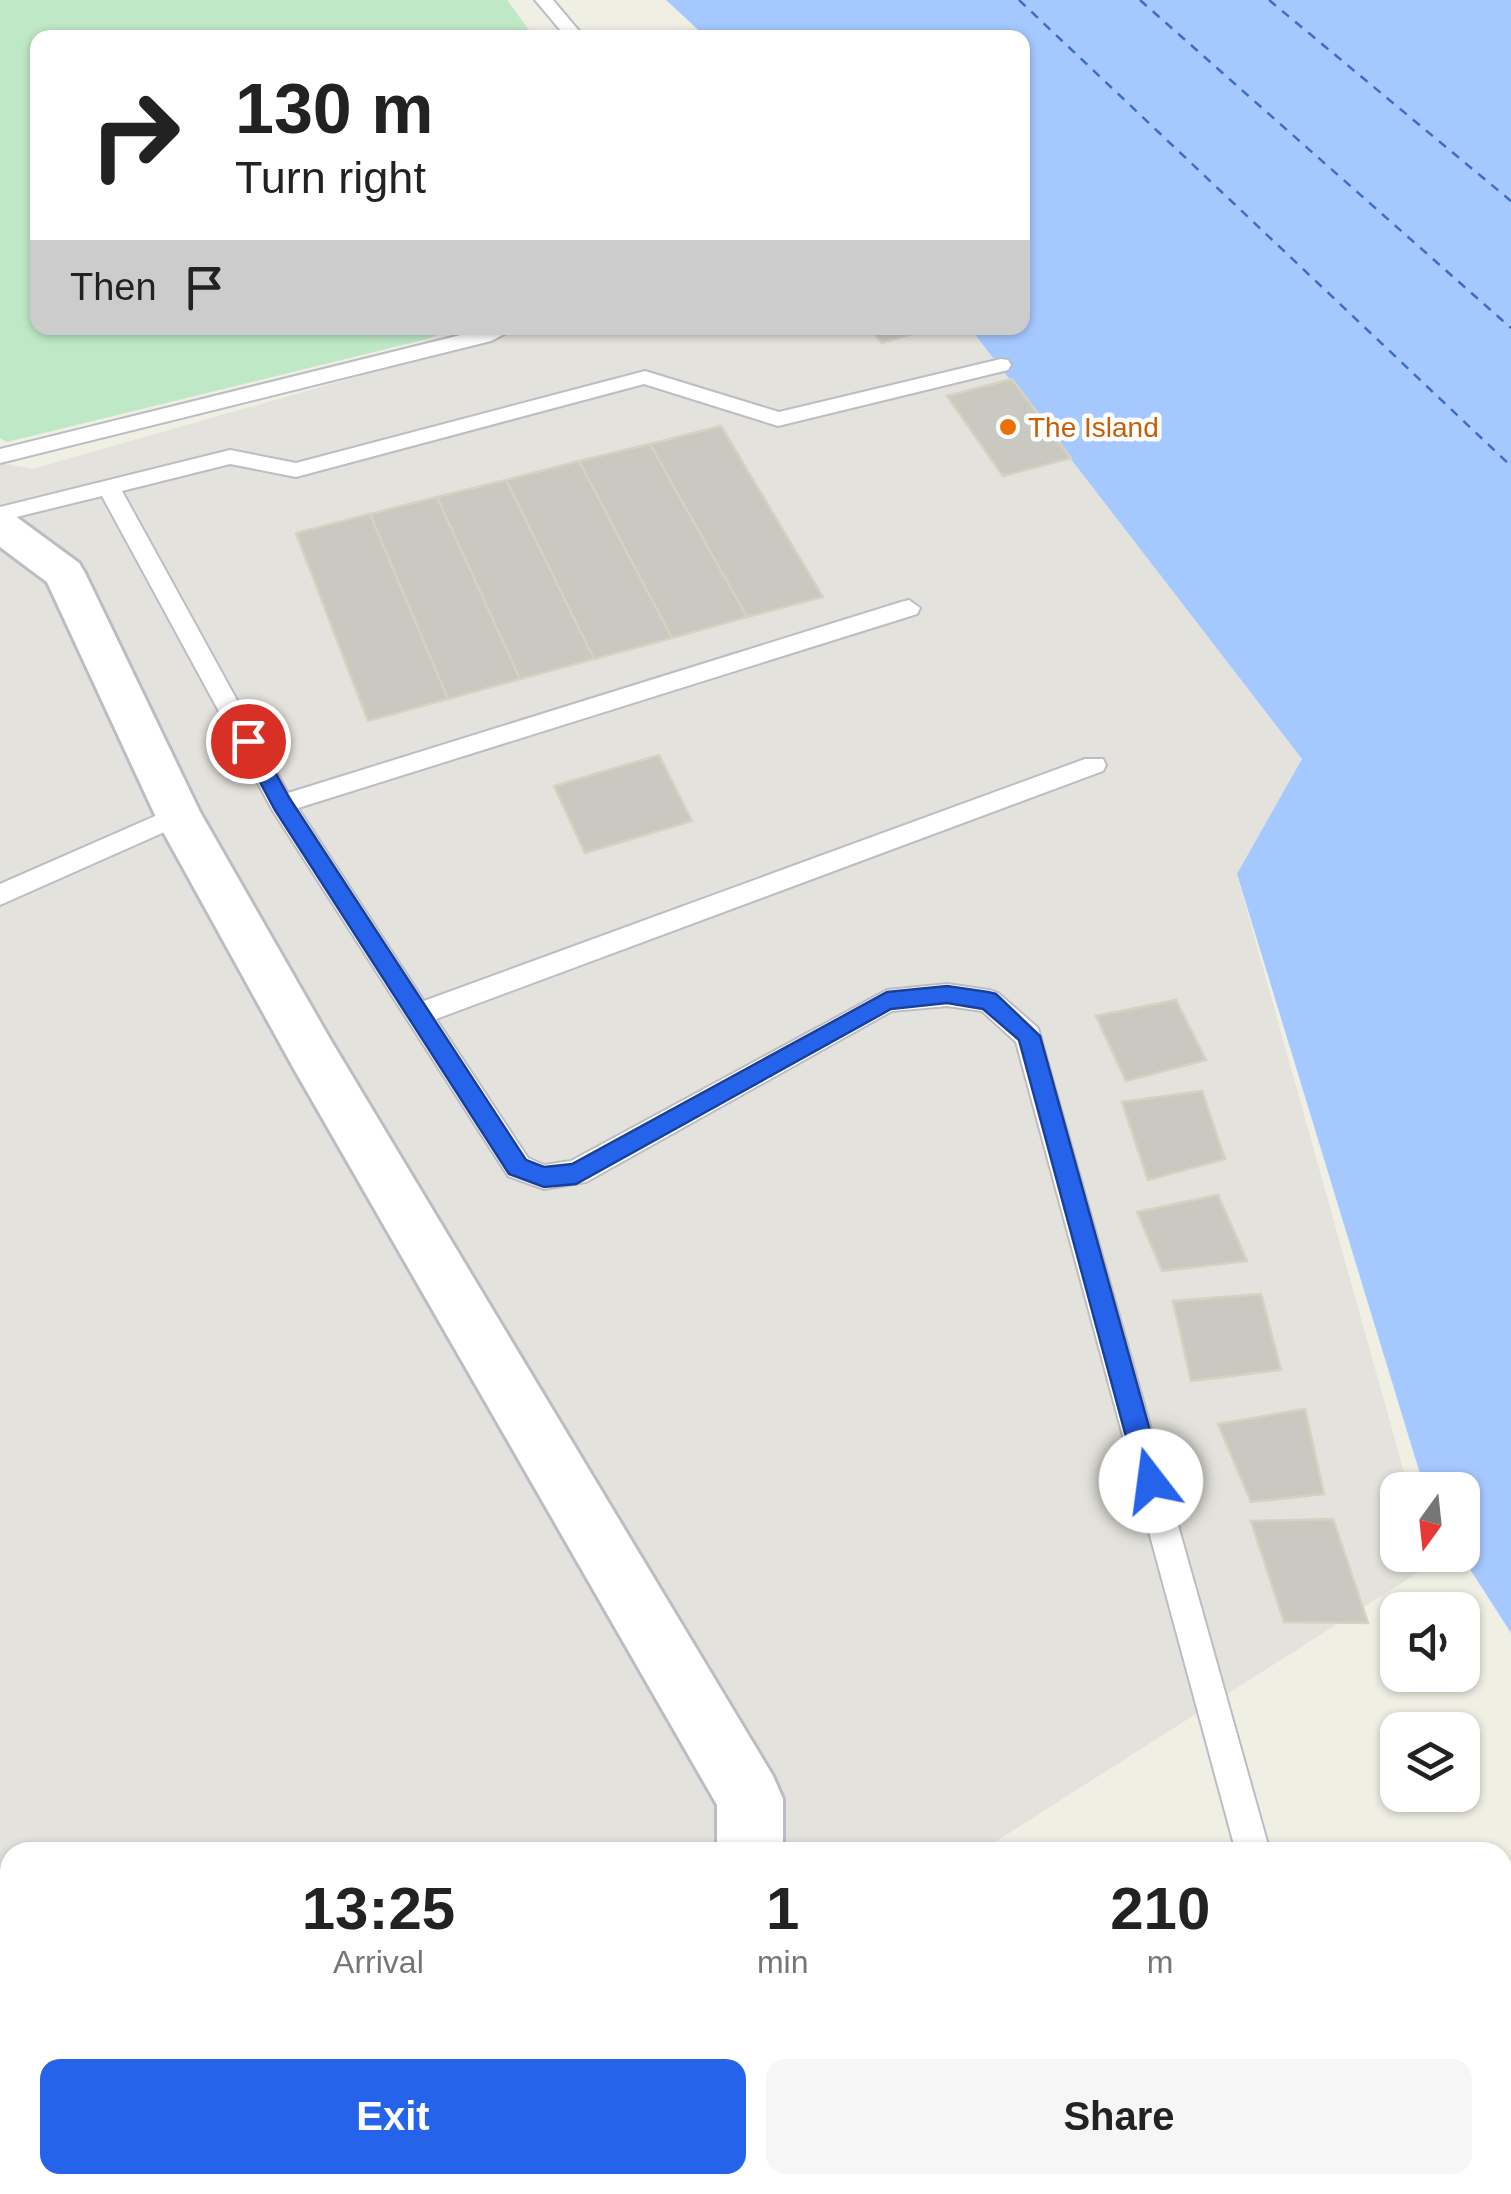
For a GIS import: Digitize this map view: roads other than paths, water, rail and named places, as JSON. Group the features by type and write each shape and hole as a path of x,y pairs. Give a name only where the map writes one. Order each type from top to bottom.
{"street":[{"path":"0,526 64,573 178,815 322,1071 750,1799 750,1842"}],"lane":[{"path":"544,0 570,30"},
{"path":"0,456 491,335"},
{"path":"0,514 230,457 296,470 645,377 778,419 1001,365"},
{"path":"109,488 282,804 518,1167 544,1177 576,1174 887,1000 947,994 988,1000 1028,1036 1249,1842"},
{"path":"282,804 909,608"},
{"path":"418,1014 1094,765"},
{"path":"0,894 178,815"}],"water":[{"path":"666,0 1511,0 1511,1633 1472,1572 1480,1572 1480,1472 1420,1472 1237,874 1302,759 975,335 1030,335 1030,30 698,30"}],"place":[{"name":"The Island","path":"1008,427"}]}
